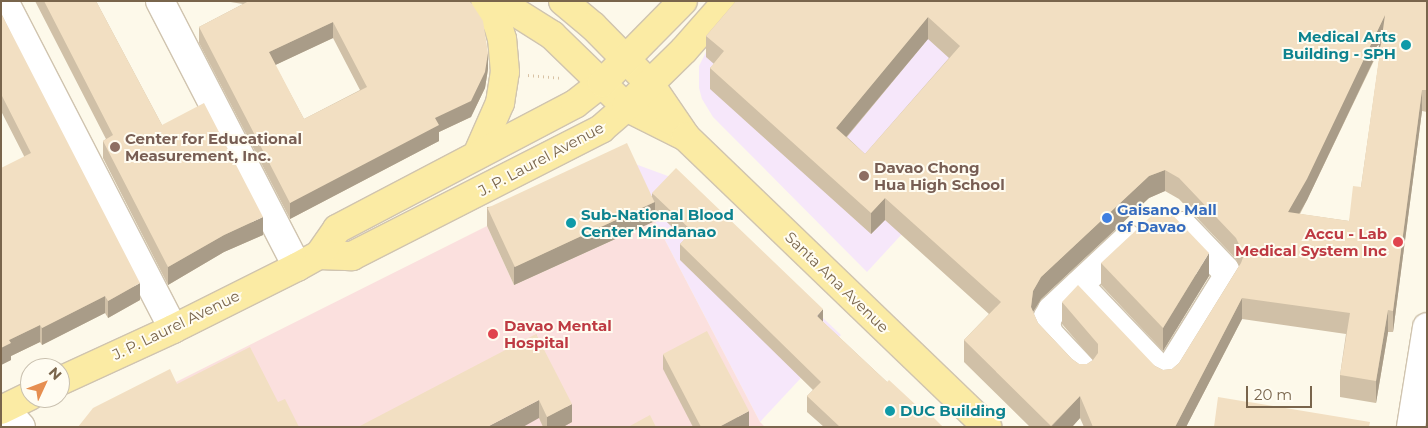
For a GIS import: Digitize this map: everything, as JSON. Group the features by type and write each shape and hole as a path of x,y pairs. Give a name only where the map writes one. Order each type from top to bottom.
{"main road":[{"path":"478,153 500,103 505,72 502,39 498,25 485,1"},
{"name":"Santa Ana Avenue","path":"498,1 552,35 626,107 686,137"},
{"name":"Santa Ana Avenue","path":"563,1 593,26 650,84 686,137 987,427"},
{"name":"J. P. Laurel Avenue","path":"70,376 173,329 308,260 337,229 478,153 575,104 602,83 626,60 682,1"},
{"name":"J. P. Laurel Avenue","path":"308,260 352,256 593,134 650,84 705,28 726,1"},
{"path":"9,415 20,405"}],"street":[{"path":"4,1 173,329"},
{"path":"160,1 236,148 308,260"},
{"path":"1079,285 1166,376 1228,276 1225,270 1157,214 1079,285 1052,310 1046,324 1050,334 1083,370"},
{"path":"1412,427 1427,326"}],"shaded area":[{"name":"Davao Chong Hua High School","path":"948,1 1042,82 867,272 713,117 702,99 699,88 699,66 707,50"},
{"path":"627,161 676,179 841,335 760,422 655,221"},
{"name":"Davao Mental Hospital","path":"655,221 760,422 765,427 196,427 174,383 487,226 514,285"}],"building":[{"path":"44,1 96,1 162,125 204,103 263,217 224,235 168,267 103,141 113,135"},
{"path":"249,1 469,1 483,21 488,53 485,72 471,101 435,118 439,125 290,203 199,27","holes":["333,22 367,87 304,119 269,52"]},
{"path":"736,1 1427,1 1427,90 1422,90 1393,311 1388,310 1376,381 1340,375 1350,313 1242,298 1175,427 1093,427 1080,396 1051,426 964,340 1001,302 885,198 871,213 710,68 724,51 706,36","holes":["1385,15 1361,187 1353,186 1349,221 1288,212 1307,179","928,17 960,46 865,154 836,128","1165,170 1179,178 1236,238 1244,255 1241,263 1179,363 1172,369 1163,370 1155,366 1078,285 1062,302 1098,344 1098,353 1093,360 1087,364 1079,364 1038,323 1031,307 1033,291 1041,277 1149,176"]},
{"path":"1,13 140,283 108,301 105,296 42,328 40,325 9,340 11,343 1,348 1,168 31,153 1,94"},
{"name":"Sub-National Blood Center Mindanao","path":"627,143 654,202 515,267 487,208"},
{"path":"676,168 823,309 817,316 887,382 889,380 930,418 932,416 943,427 840,427 807,396 821,382 680,244 692,231 652,193"},
{"path":"1163,205 1209,253 1163,328 1101,263"},
{"path":"707,331 749,411 719,427 701,427 663,354"},
{"path":"536,334 572,404 547,417 539,400 487,427 358,427"},
{"path":"250,347 278,402 285,399 299,427 78,427 93,408 170,369 177,384"},
{"path":"1218,397 1370,422 1369,427 1214,427"},
{"path":"650,415 656,427 628,427"}],"place":[{"name":"Medical Arts Building - SPH","path":"1406,45"},
{"name":"Center for Educational Measurement, Inc.","path":"115,147"},
{"name":"Davao Chong Hua High School","path":"864,176"},
{"name":"Gaisano Mall of Davao","path":"1107,218"},
{"name":"Sub-National Blood Center Mindanao","path":"571,223"},
{"name":"Accu - Lab Medical System Inc","path":"1398,242"},
{"name":"Davao Mental Hospital","path":"493,334"},
{"name":"DUC Building","path":"890,411"}]}
